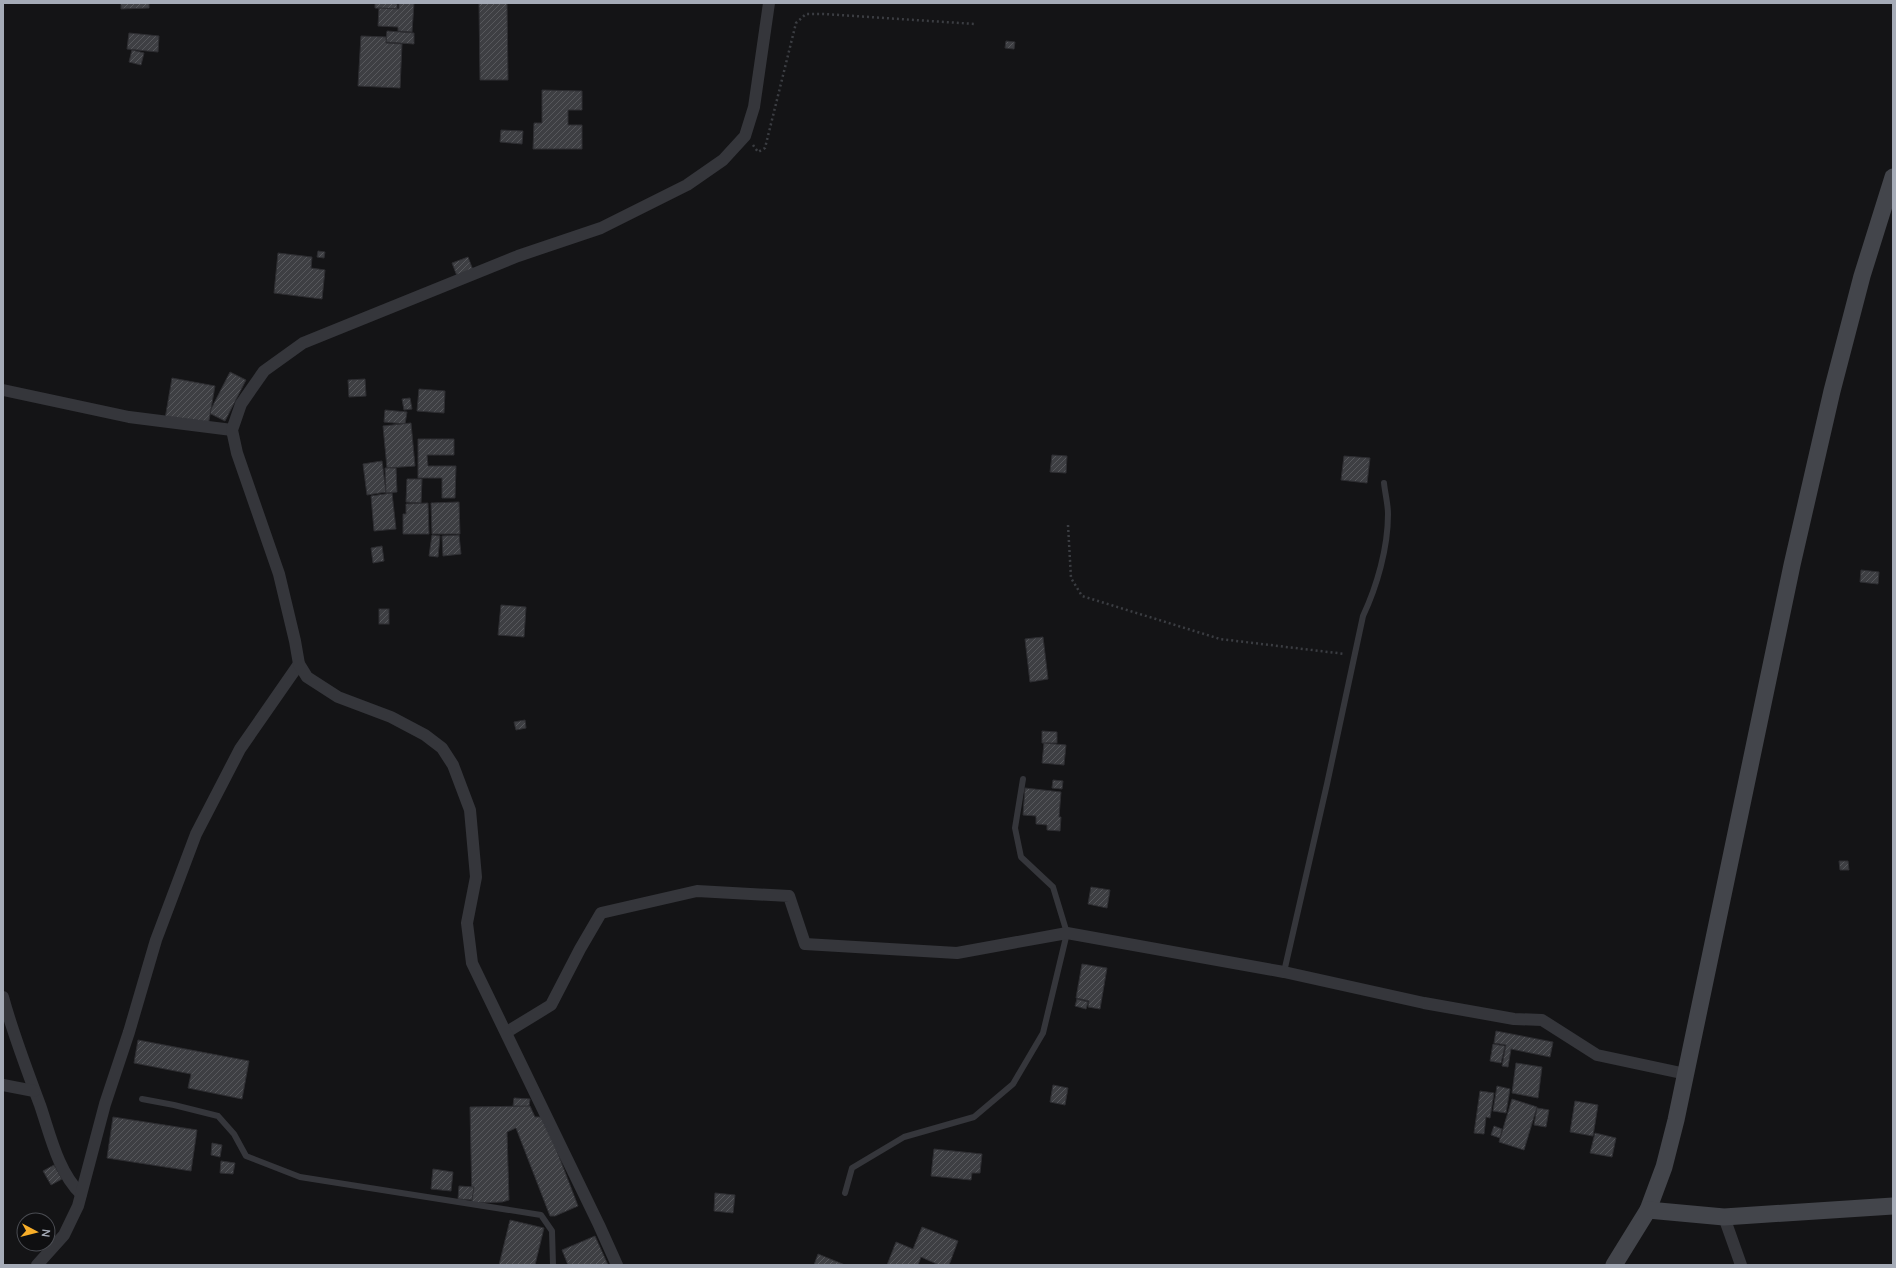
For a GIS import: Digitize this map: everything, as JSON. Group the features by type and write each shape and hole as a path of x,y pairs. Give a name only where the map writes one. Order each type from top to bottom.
{"main road":[{"path":"1614,1265 1648,1210 1664,1167 1686,1074 1792,565 1832,391 1862,276 1893,177"},
{"path":"1648,1210 1724,1217 1893,1206"}],"street":[{"path":"617,1265 507,1032 472,963 467,923 476,877 471,818 470,810 453,765 442,748 425,735 391,717 338,697 307,677 299,664 279,574 237,453 232,430 241,404 264,371 303,343 518,256 601,228 687,186 722,160 745,136 754,106 769,3"},
{"path":"3,390 129,418 232,430"},
{"path":"37,1265 64,1235 78,1206 105,1104 129,1032 156,940 196,834 240,749 299,664"},
{"path":"507,1032 551,1005 601,913 697,891 789,896 805,944 957,953 1066,933 1284,972 1514,1019 1542,1020 1597,1055 1686,1074"},
{"path":"3,998 11,1028 63,1166 71,1184 81,1194"},
{"path":"3,1085 34,1091"},
{"path":"1724,1217 1741,1265"}],"lane":[{"path":"1284,972 1363,616 1374,593 1387,534 1388,513 1384,483"},
{"path":"845,1193 852,1168 904,1137 974,1117 1013,1084 1043,1033 1066,933 1053,887 1021,857 1015,828 1023,779"},
{"path":"142,1099 218,1116 234,1134 246,1156 300,1177 541,1215 552,1231 553,1265"}],"path":[{"path":"745,136 758,152 765,148 796,23 806,14 975,24"},
{"path":"1068,525 1071,578 1082,596 1220,639 1355,655"}],"building":[{"path":"121,3 149,3 149,8 121,9"},
{"path":"375,3 397,3 397,9 375,8"},
{"path":"399,3 414,3 412,32 398,31 398,27 378,26 379,8 399,9"},
{"path":"479,3 507,3 508,80 480,80"},
{"path":"387,31 414,33 414,44 386,42"},
{"path":"129,33 159,36 158,52 127,49"},
{"path":"361,36 386,37 386,43 402,44 400,88 358,86"},
{"path":"1006,41 1015,42 1014,49 1005,48"},
{"path":"132,50 144,53 141,65 129,62"},
{"path":"542,90 582,91 582,110 568,110 568,125 582,125 582,149 533,149 534,123 542,123"},
{"path":"501,130 523,131 522,144 500,142"},
{"path":"318,251 325,252 324,258 317,257"},
{"path":"278,253 312,257 311,268 325,270 322,299 274,293"},
{"path":"468,257 473,270 457,276 452,263"},
{"path":"230,372 246,380 225,421 209,413"},
{"path":"172,378 215,386 208,426 165,419"},
{"path":"365,379 366,396 349,397 348,380"},
{"path":"419,389 445,391 444,413 417,411"},
{"path":"410,398 412,409 404,410 402,399"},
{"path":"385,410 407,412 405,424 384,422"},
{"path":"411,423 415,466 387,468 383,426"},
{"path":"418,439 454,439 454,455 427,455 428,466 456,466 455,498 442,498 442,478 418,478"},
{"path":"1052,455 1067,456 1066,473 1050,472"},
{"path":"1344,456 1370,458 1367,483 1341,480"},
{"path":"382,461 386,492 367,495 363,464"},
{"path":"385,468 396,468 397,492 386,493"},
{"path":"407,479 422,479 421,503 406,502"},
{"path":"392,493 396,529 374,531 371,496"},
{"path":"459,502 460,534 432,534 431,503"},
{"path":"428,503 429,534 403,534 403,514 406,514 406,504"},
{"path":"432,535 440,536 438,557 429,556"},
{"path":"459,535 461,554 443,556 442,536"},
{"path":"382,546 384,561 373,563 371,548"},
{"path":"1861,570 1879,572 1878,584 1860,582"},
{"path":"501,605 526,607 524,637 498,635"},
{"path":"379,609 389,609 389,624 379,624"},
{"path":"1043,637 1048,679 1030,682 1025,639"},
{"path":"525,720 526,728 516,730 514,722"},
{"path":"1042,731 1057,732 1057,743 1042,743"},
{"path":"1044,743 1066,745 1064,765 1042,763"},
{"path":"1053,780 1063,781 1062,789 1052,788"},
{"path":"1025,788 1061,792 1059,817 1061,817 1060,831 1047,830 1047,825 1036,824 1036,816 1023,815"},
{"path":"1839,861 1848,861 1849,870 1840,870"},
{"path":"1091,887 1110,890 1107,908 1088,904"},
{"path":"1082,964 1107,968 1100,1009 1088,1007 1089,1001 1076,998"},
{"path":"1077,999 1088,1002 1086,1009 1075,1006"},
{"path":"1496,1031 1553,1042 1550,1057 1511,1049 1508,1067 1502,1066 1506,1045 1494,1043"},
{"path":"138,1040 249,1061 242,1099 188,1088 191,1074 134,1063"},
{"path":"1493,1044 1505,1046 1501,1063 1490,1061"},
{"path":"1516,1063 1542,1067 1538,1098 1512,1093"},
{"path":"1053,1085 1068,1088 1065,1105 1050,1102"},
{"path":"1497,1086 1510,1089 1506,1113 1493,1111"},
{"path":"1480,1091 1494,1093 1490,1118 1486,1117 1484,1134 1474,1133"},
{"path":"514,1098 530,1099 529,1107 513,1106"},
{"path":"1512,1099 1537,1107 1524,1150 1499,1142"},
{"path":"1575,1101 1598,1105 1593,1136 1570,1132"},
{"path":"530,1106 535,1117 544,1117 578,1206 555,1216 550,1216 516,1128 507,1132 509,1200 502,1202 472,1203 470,1107"},
{"path":"1537,1108 1549,1110 1546,1127 1534,1125"},
{"path":"113,1117 197,1130 191,1171 107,1158"},
{"path":"1494,1126 1502,1129 1500,1138 1491,1135"},
{"path":"1595,1133 1616,1138 1612,1157 1590,1153"},
{"path":"212,1143 222,1145 220,1157 211,1155"},
{"path":"934,1149 982,1154 980,1173 972,1173 971,1180 931,1176"},
{"path":"221,1161 235,1163 233,1174 220,1173"},
{"path":"54,1165 62,1179 51,1185 43,1171"},
{"path":"433,1169 453,1172 451,1191 431,1189"},
{"path":"459,1186 474,1187 472,1200 458,1199"},
{"path":"715,1193 735,1195 733,1213 714,1211"},
{"path":"510,1220 544,1228 535,1265 499,1265"},
{"path":"922,1227 958,1241 949,1265 939,1265 921,1257 918,1265 887,1265 896,1242 913,1249"},
{"path":"595,1236 608,1265 568,1265 562,1250"},
{"path":"818,1254 845,1265 814,1265"}]}
